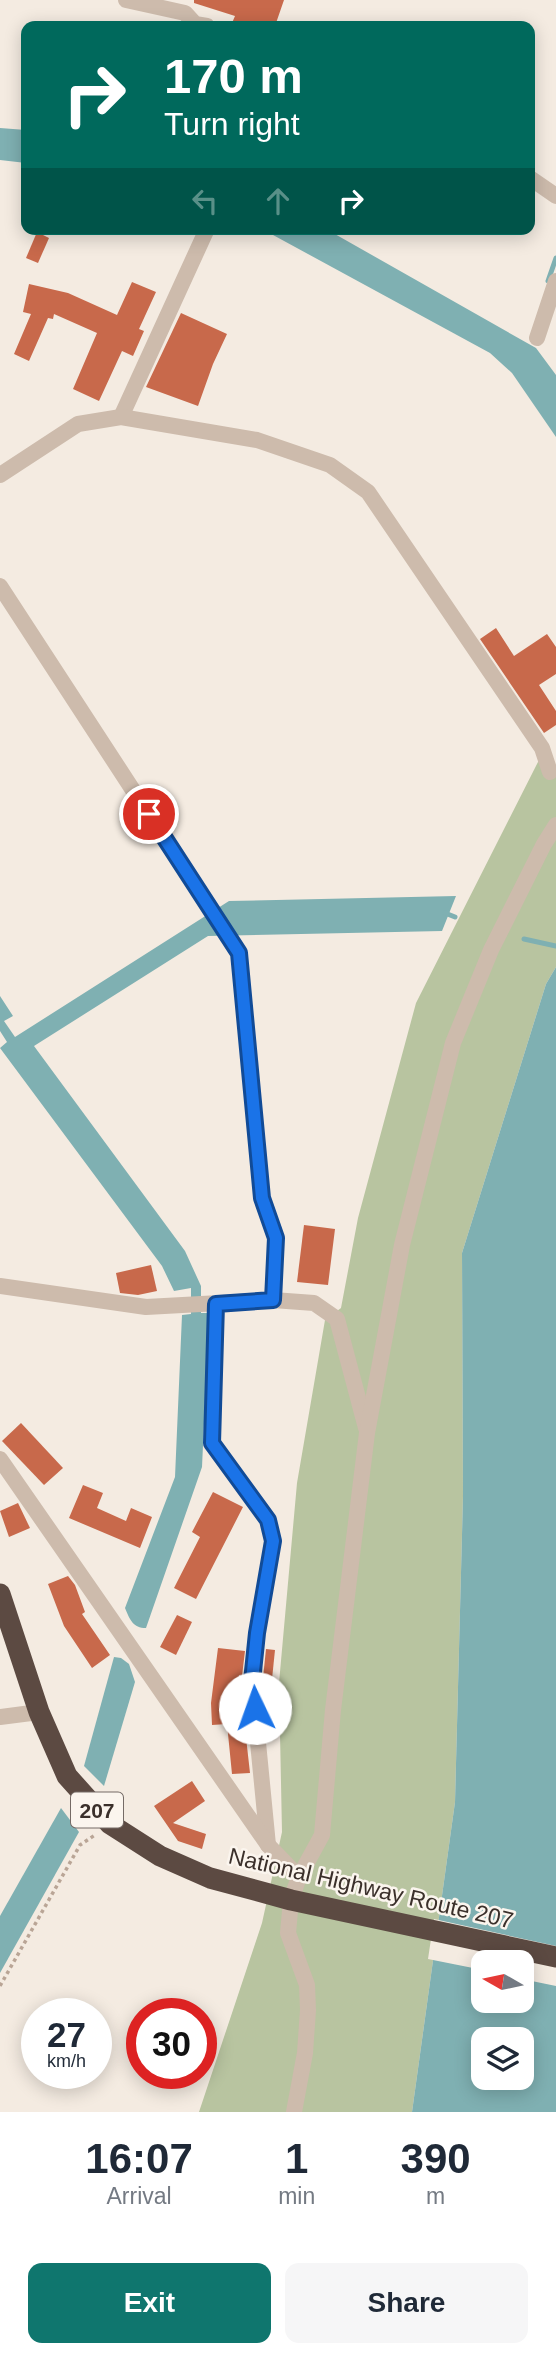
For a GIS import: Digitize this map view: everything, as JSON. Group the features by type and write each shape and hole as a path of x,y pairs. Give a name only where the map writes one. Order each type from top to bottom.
{"highway":[{"name":"National Highway Route 207","path":"0,1594 39,1712 67,1776 110,1824 160,1856 210,1878 291,1900 556,1957"}],"street":[{"path":"126,0 189,7"},
{"path":"535,181 556,196"},
{"path":"121,417 204,235"},
{"path":"537,338 556,281"},
{"path":"0,475 78,424 121,417 257,440 330,464 368,492 542,748 550,772"},
{"path":"0,586 239,953 262,1198 276,1238 273,1300"},
{"path":"294,2112 305,2053 308,2010 307,1985 288,1933 291,1900 299,1877 322,1835 333,1710 367,1433 402,1245 453,1043 491,950 556,825"},
{"path":"0,1286 146,1307 273,1300 314,1303 337,1319 367,1433"},
{"path":"202,1305 212,1443 268,1520 273,1541 257,1633 252,1681 268,1845"},
{"path":"0,1459 268,1845 299,1877"},
{"path":"0,1717 39,1712"}],"path":[{"path":"0,1986 80,1845 110,1824"}],"green space":[{"path":"539,760 556,769 556,967 546,984 462,1253 463,1496 455,1802 412,2112 199,2112 207,2089 217,2089 217,2058 262,1923 282,1832 279,1683 297,1483 325,1320 341,1308 358,1218 416,1003"}],"water":[{"path":"0,128 21,130 21,162 0,160"},
{"path":"273,235 337,235 536,348 556,375 556,437 512,373 490,353"},
{"path":"456,896 442,931 208,936 34,1046 185,1251 201,1286 201,1313 209,1313 202,1467 146,1628 138,1627 130,1620 125,1608 175,1477 182,1315 191,1314 191,1288 174,1291 162,1266 0,1048 7,1042 0,1031 0,996 13,1016 4,1021 15,1037 229,901"},
{"path":"556,967 556,2112 412,2112 455,1802 463,1496 462,1253 546,984"},
{"path":"114,1657 129,1664 135,1682 104,1786 84,1766"},
{"path":"61,1808 79,1832 0,1973 0,1916"}],"pier":[{"path":"434,1919 556,1946 556,1986 534,1981 534,1950 471,1950 471,1968 428,1959"}],"building":[{"path":"194,0 284,0 277,21 233,21 235,16 194,3"},
{"path":"36,235 49,238 38,263 26,258"},
{"path":"132,282 156,292 139,329 144,331 133,356 122,351 99,401 73,389 97,333 54,314 53,319 48,318 29,361 14,354 31,314 23,312 29,284 68,293 117,315"},
{"path":"181,313 227,334 198,406 146,387"},
{"path":"496,628 514,656 547,634 556,647 556,674 539,685 556,711 556,725 544,733 480,639"},
{"path":"304,1225 335,1229 328,1285 297,1282"},
{"path":"151,1265 157,1291 138,1295 120,1293 116,1273"},
{"path":"21,1423 63,1468 44,1485 2,1441"},
{"path":"83,1485 103,1493 97,1508 126,1521 131,1508 152,1517 140,1548 69,1518"},
{"path":"213,1492 243,1507 196,1599 174,1588 200,1537 192,1532"},
{"path":"18,1503 30,1528 9,1537 0,1511"},
{"path":"68,1576 75,1585 85,1612 82,1614 110,1655 92,1668 64,1626 48,1584"},
{"path":"177,1615 192,1622 176,1655 160,1647"},
{"path":"218,1648 245,1651 242,1676 239,1675 250,1773 232,1774 227,1724 212,1725 211,1703"},
{"path":"266,1649 275,1650 272,1679 263,1678"},
{"path":"192,1781 205,1801 173,1823 206,1834 202,1849 178,1841 154,1806"}],"waterway":[{"path":"548,281 556,258"},
{"path":"445,913 455,917"},
{"path":"524,939 556,946"}],"route":[{"path":"149,814 239,953 262,1198 276,1238 273,1300 216,1304 212,1443 268,1520 273,1541 257,1633 252,1681 255,1708"}]}
